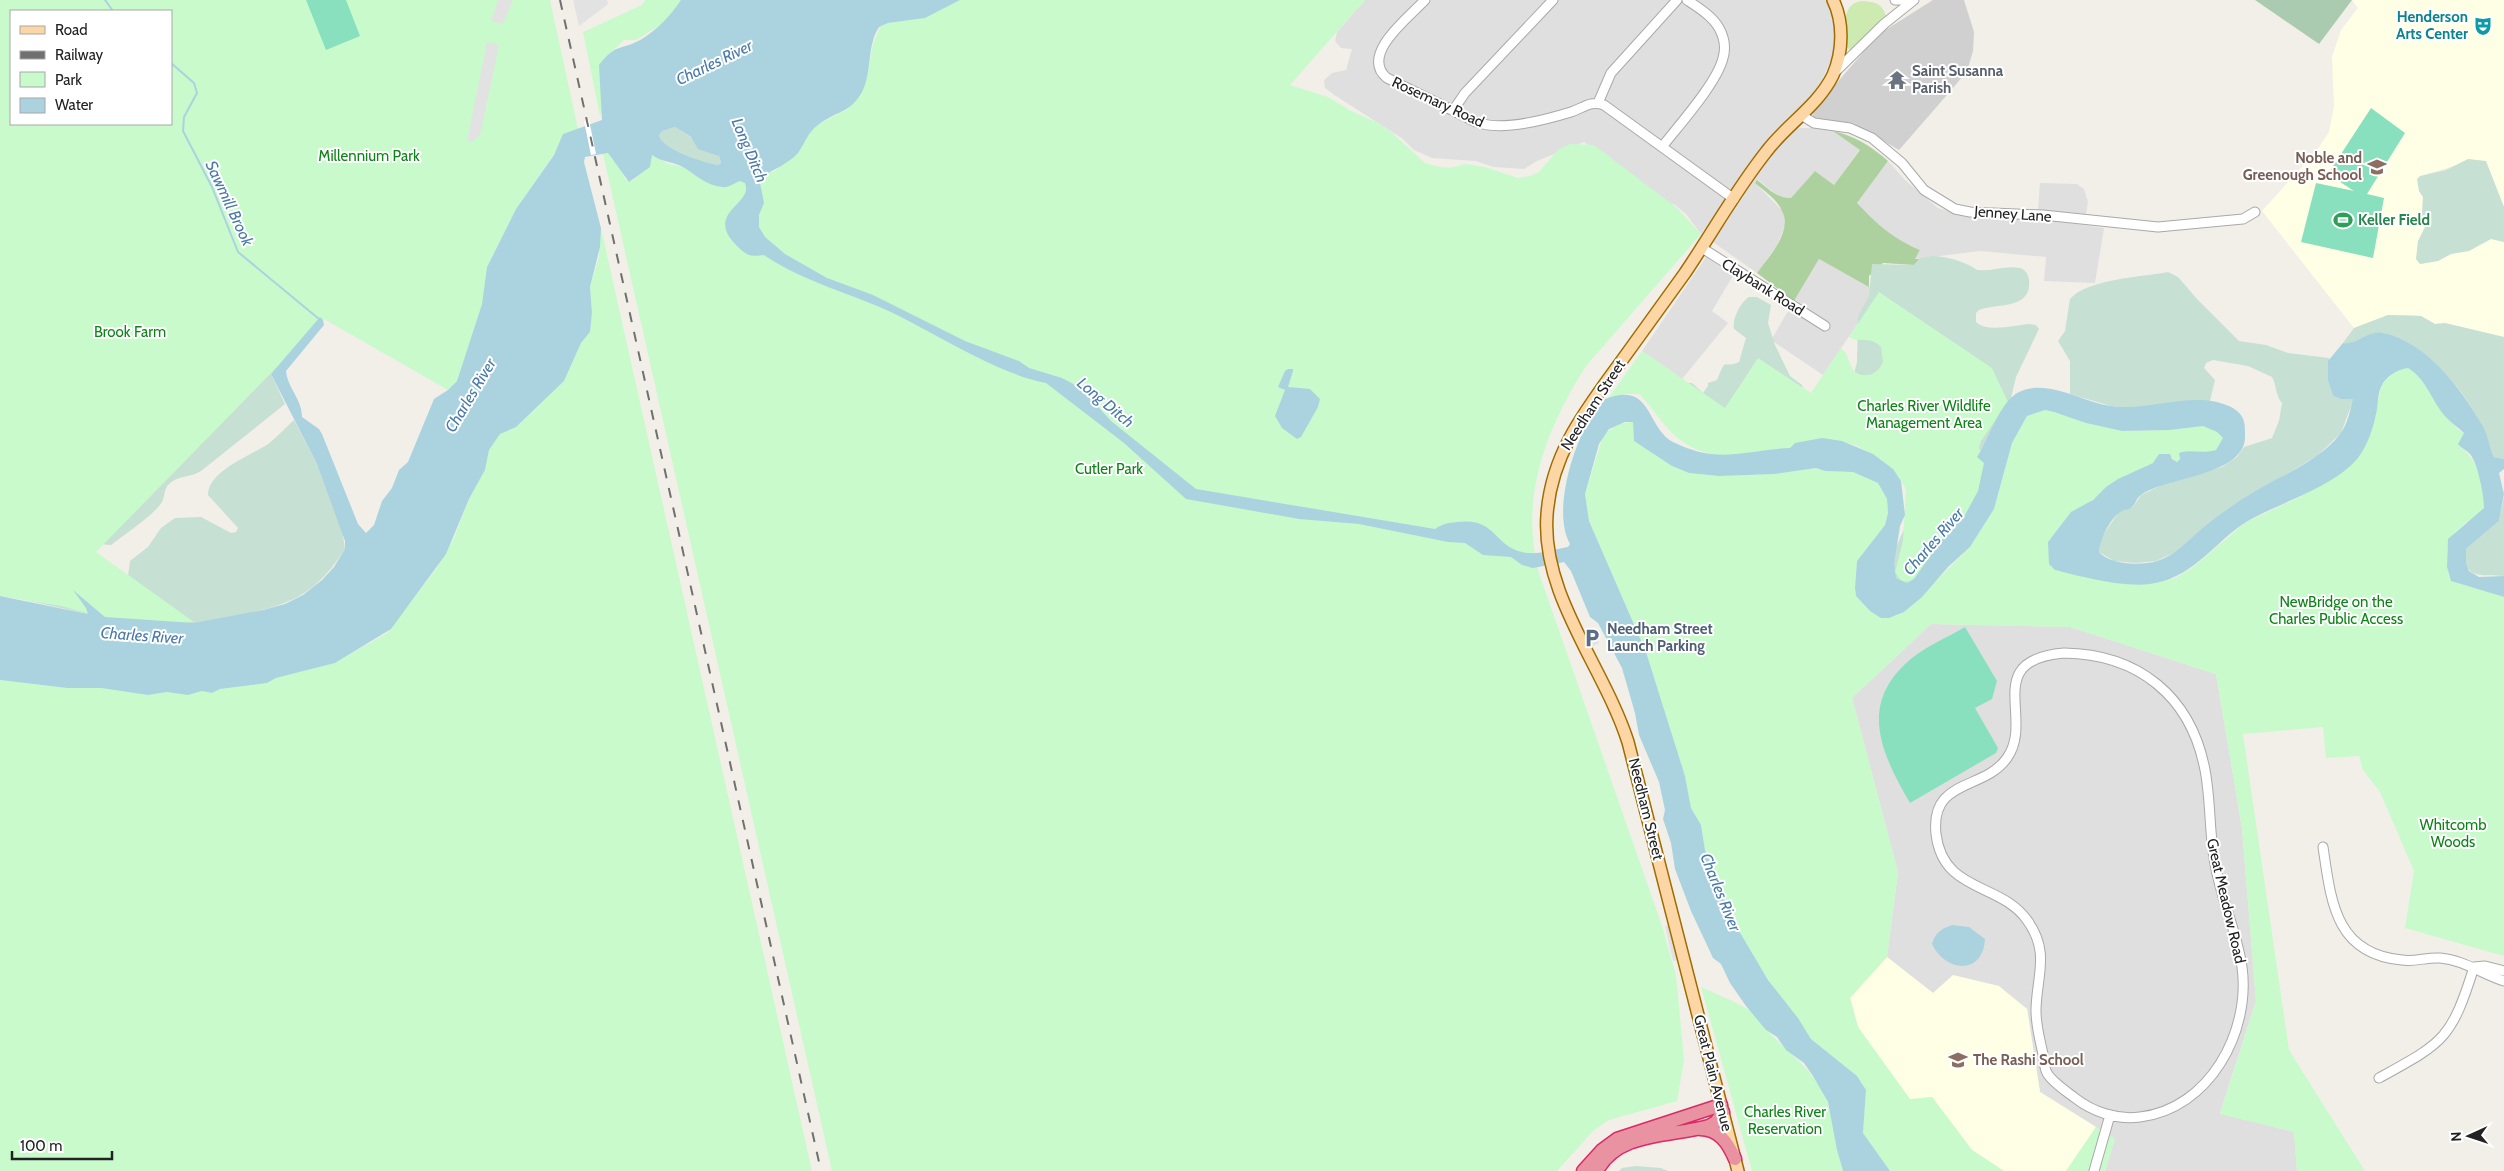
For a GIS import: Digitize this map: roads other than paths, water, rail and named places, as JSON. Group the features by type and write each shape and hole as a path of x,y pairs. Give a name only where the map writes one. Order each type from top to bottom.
{"highway":[{"path":"1597,1171 1606,1158 1623,1145 1698,1129 1712,1124 1722,1108"},
{"path":"1583,1171 1602,1150 1618,1139 1722,1108"},
{"path":"1698,1129 1711,1130 1718,1134 1730,1149 1736,1165"}],"main road":[{"name":"Needham Street","path":"1688,975 1623,726 1566,608 1553,573 1546,519 1548,496 1556,466 1565,443 1584,413 1702,248 1765,153 1821,93 1832,75 1839,56 1841,37 1839,15 1833,0"},
{"name":"Great Plain Avenue","path":"1688,975 1736,1165"}],"street":[{"name":"Rosemary Road","path":"1426,0 1383,45 1379,56 1380,69 1392,81 1481,124 1495,126 1569,113 1588,104 1598,103"},
{"path":"1454,110 1465,93 1553,0"},
{"path":"1677,0 1611,73 1598,103 1609,108 1734,199"},
{"path":"1662,147 1714,78 1724,55 1724,41 1716,24 1687,0"},
{"path":"1895,0 1912,0"},
{"path":"1832,75 1876,30 1912,0"},
{"name":"Jenney Lane","path":"1801,115 1814,123 1850,128 1872,138 1902,162 1929,195 1962,211 2043,215 2158,227 2243,219 2255,212"},
{"name":"Claybank Road","path":"1702,248 1825,326"},
{"name":"Great Meadow Road","path":"2059,654 2099,656 2133,667 2163,689 2184,718 2195,738 2204,765 2215,864 2242,971 2242,1000 2236,1030 2224,1058 2205,1082 2183,1102 2165,1111 2133,1117 2110,1115 2080,1102 2051,1078 2046,1070 2036,1014 2041,956 2030,924 2006,900 1969,884 1956,874 1942,853 1936,835 1938,811 1946,796 1993,771 2009,756 2016,734 2014,698 2019,674 2035,660 2059,654"},
{"path":"2322,848 2334,910 2344,930 2356,942 2370,951 2395,959 2440,958 2474,967 2485,966 2504,971"},
{"path":"2474,967 2484,975 2504,981"},
{"path":"2379,1078 2426,1052 2445,1036 2461,1008 2474,967"},
{"path":"2094,1171 2110,1115"}],"water":[{"path":"681,0 960,0 925,18 888,23 879,27 871,50 866,82 858,98 848,108 824,120 815,128 794,157 759,178 764,203 759,215 759,227 765,237 785,254 827,278 873,295 965,341 1019,361 1029,368 1062,378 1081,388 1111,421 1196,489 1435,529 1448,523 1470,522 1487,527 1505,544 1527,553 1539,553 1568,547 1570,544 1565,531 1563,517 1564,501 1570,468 1580,438 1603,400 1619,395 1631,396 1640,400 1664,435 1673,442 1704,453 1718,455 1790,448 1795,443 1822,438 1842,441 1873,454 1893,469 1901,481 1905,515 1900,526 1894,564 1896,578 1907,583 1914,579 1942,539 1965,515 1978,491 1984,463 1977,457 2006,403 2019,392 2030,388 2053,389 2111,406 2126,407 2202,400 2217,402 2231,407 2240,413 2245,424 2245,438 2241,451 2218,468 2153,489 2141,495 2131,508 2123,510 2118,514 2106,529 2099,552 2104,556 2118,562 2150,563 2171,555 2230,507 2293,471 2334,442 2345,426 2353,399 2341,399 2333,396 2328,381 2328,361 2343,343 2383,333 2399,338 2414,346 2441,368 2464,396 2484,429 2494,457 2504,459 2504,469 2499,473 2504,494 2499,521 2466,549 2466,563 2469,571 2479,577 2504,576 2504,597 2451,581 2447,567 2448,539 2484,508 2482,488 2473,459 2458,444 2464,433 2444,415 2424,383 2408,368 2392,374 2383,383 2379,392 2377,409 2368,441 2362,453 2347,469 2305,494 2246,522 2182,573 2156,583 2119,583 2055,570 2049,564 2048,542 2071,512 2093,500 2106,487 2118,479 2153,463 2159,454 2170,454 2172,459 2177,462 2180,459 2179,453 2216,450 2223,438 2217,432 2203,426 2170,430 2122,431 2086,423 2045,410 2027,416 2012,443 1994,509 1970,547 1948,567 1922,597 1904,612 1889,618 1881,618 1870,611 1856,596 1855,588 1857,561 1885,525 1888,513 1887,499 1878,483 1853,472 1825,471 1816,468 1775,474 1719,476 1689,473 1672,466 1634,441 1633,422 1625,422 1609,429 1599,444 1585,494 1589,521 1646,652 1685,776 1691,808 1701,825 1705,850 1732,919 1768,980 1798,1018 1811,1039 1857,1076 1866,1090 1863,1133 1890,1171 1843,1171 1828,1102 1813,1076 1804,1063 1786,1050 1777,1037 1766,1030 1730,983 1721,964 1713,958 1691,911 1675,869 1671,843 1663,819 1665,810 1659,782 1639,735 1635,713 1622,668 1598,623 1590,617 1571,571 1564,562 1533,568 1522,565 1511,557 1483,555 1465,543 1448,542 1359,524 1299,519 1186,499 1124,443 1046,383 988,363 893,313 795,273 764,255 752,256 744,252 728,234 725,225 727,217 746,191 745,183 740,181 727,187 716,186 705,182 681,166 652,155 650,167 629,182 608,153 585,157 584,162 601,228 600,247 590,287 592,313 590,332 581,343 564,381 516,427 500,434 489,450 485,470 469,499 446,554 391,629 335,663 276,678 267,683 220,689 212,693 202,691 188,695 167,692 148,695 101,688 67,688 0,680 0,596 88,614 73,590 105,617 194,623 285,604 303,595 322,580 334,567 345,549 345,541 317,464 271,374 320,317 324,325 286,371 287,377 300,405 302,417 319,429 322,434 358,524 366,533 374,525 382,501 392,488 399,470 408,462 434,399 448,390 457,381 482,304 487,267 516,209 554,155 563,134 602,120 599,65 610,53 635,43 648,35","holes":["675,127 691,137 698,149 719,156 721,163 718,165 703,161 675,150 668,146 659,135 662,131"]},
{"path":"1293,369 1293,371 1288,387 1310,389 1320,399 1318,407 1301,437 1297,439 1282,428 1275,416 1285,390 1278,387 1285,371"},
{"path":"1952,925 1969,927 1985,939 1983,951 1978,959 1971,964 1963,966 1945,960 1932,944 1939,932"}],"waterway":[{"name":"Sawmill Brook","path":"105,0 112,10"},
{"name":"Sawmill Brook","path":"172,64 194,83 197,93 184,117 183,131 212,187 238,252 319,319"}],"railway":[{"path":"560,0 821,1171"}],"place":[{"name":"Henderson Arts Center","path":"2483,26"},
{"name":"Saint Susanna Parish","path":"1897,80"},
{"name":"Noble and Greenough School","path":"2377,167"},
{"name":"Keller Field","path":"2343,220"},
{"name":"Needham Street Launch Parking","path":"1592,638"},
{"name":"The Rashi School","path":"1958,1060"}],"water label":[{"name":"Charles River","path":"714,62"},
{"name":"Long Ditch","path":"750,150"},
{"name":"Charles River","path":"470,395"},
{"name":"Long Ditch","path":"1106,402"},
{"name":"Charles River","path":"1933,541"},
{"name":"Charles River","path":"142,635"},
{"name":"Charles River","path":"1721,892"}],"park label":[{"name":"Millennium Park","path":"369,156"},
{"name":"Brook Farm","path":"130,332"},
{"name":"Charles River Wildlife Management Area","path":"1924,414"},
{"name":"Cutler Park","path":"1109,469"},
{"name":"NewBridge on the Charles Public Access","path":"2336,610"},
{"name":"Whitcomb Woods","path":"2453,834"},
{"name":"Charles River Reservation","path":"1785,1120"}]}
